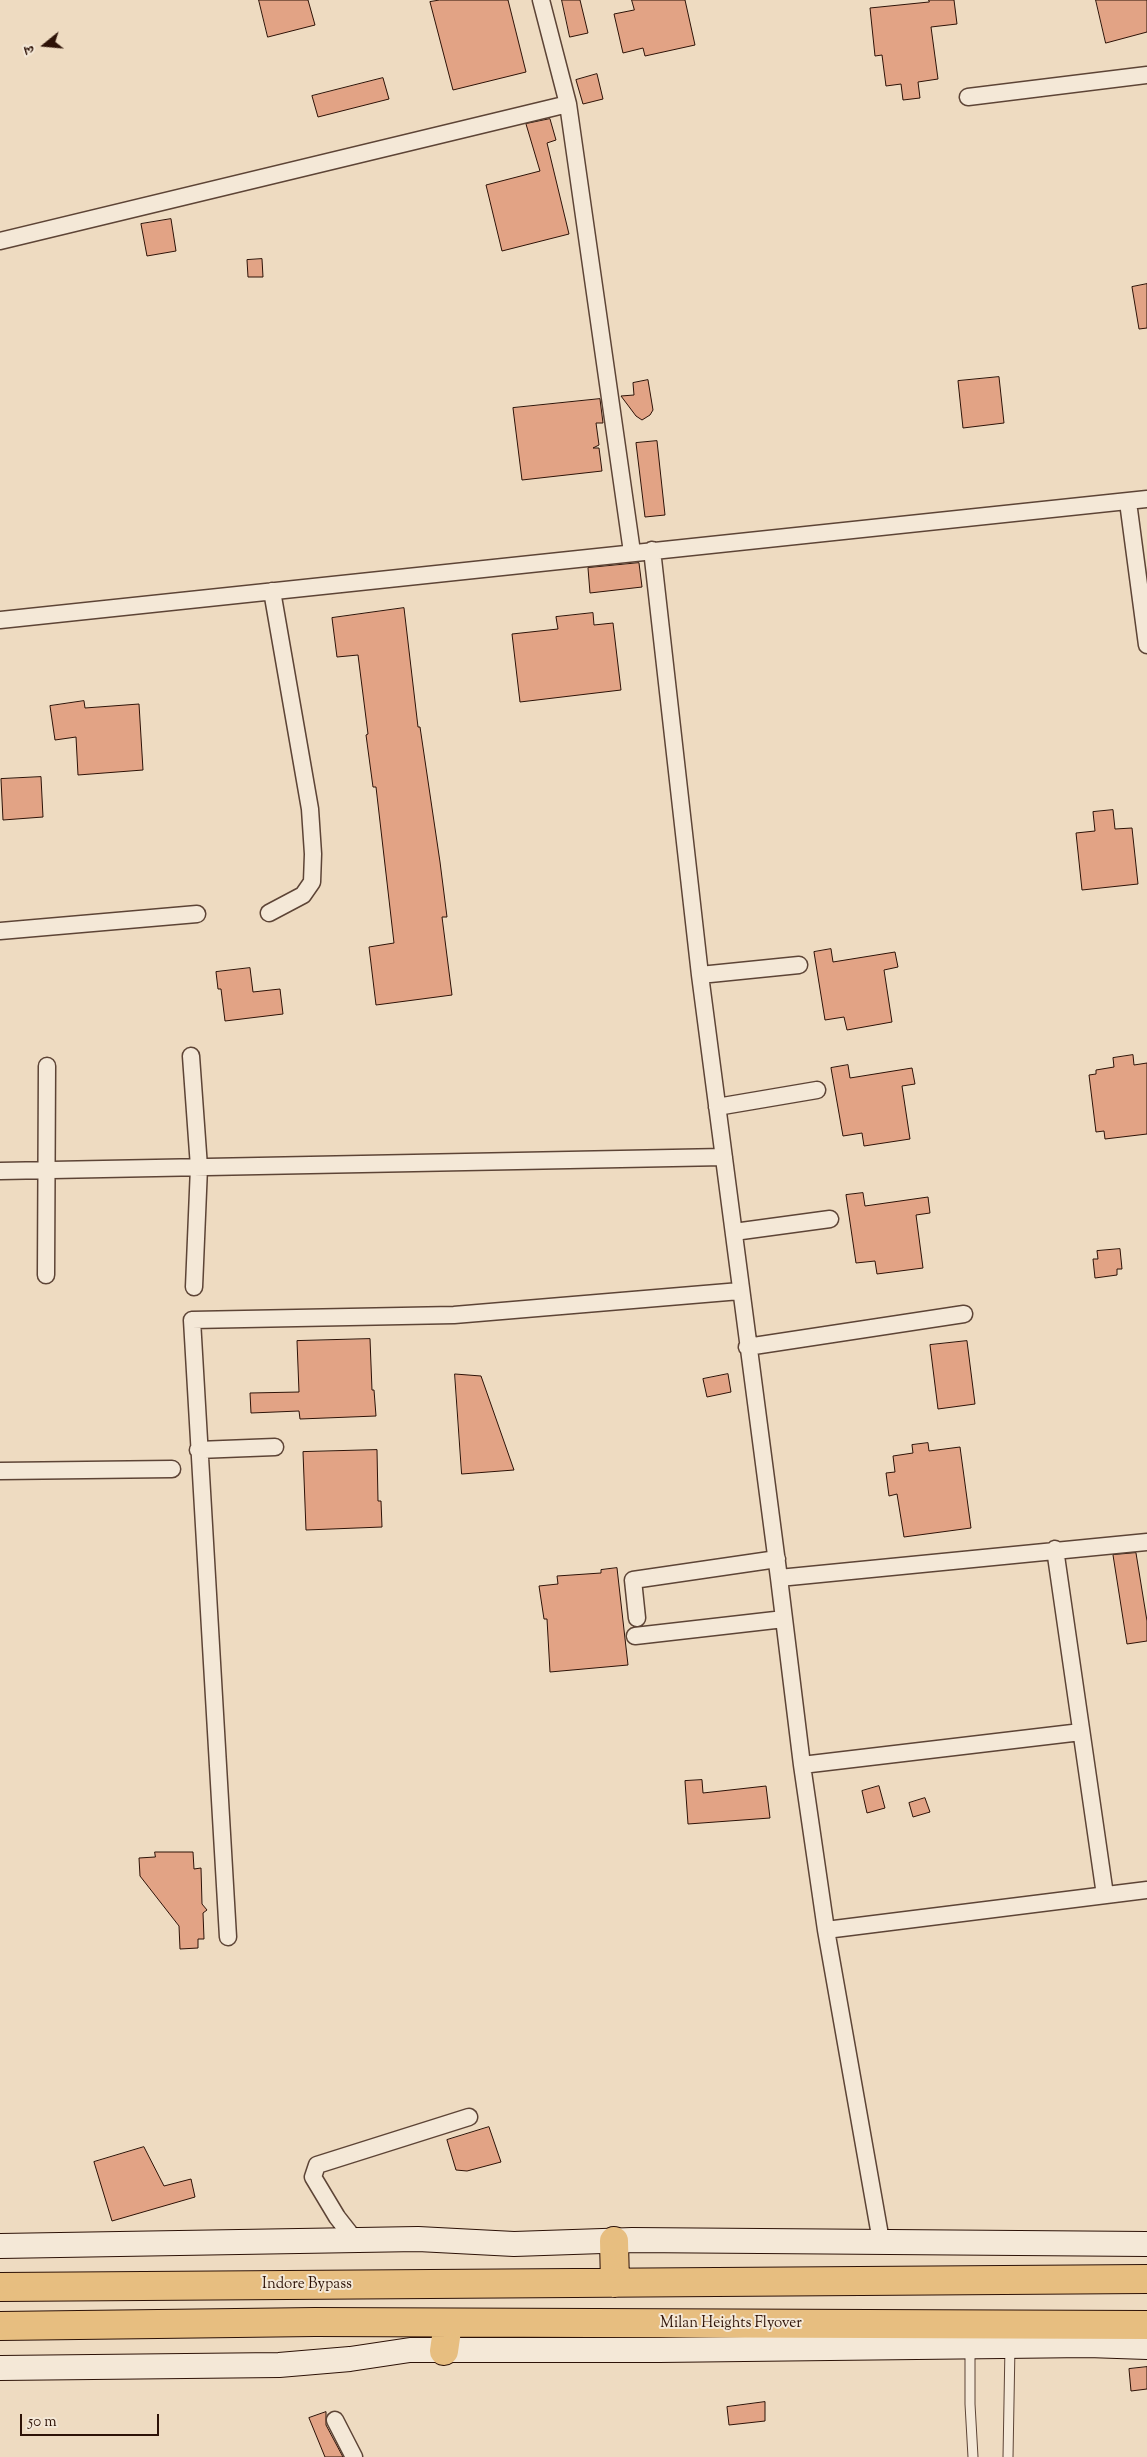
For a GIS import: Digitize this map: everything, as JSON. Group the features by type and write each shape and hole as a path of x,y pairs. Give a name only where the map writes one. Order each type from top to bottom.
{"highway":[{"path":"614,2241 615,2283 1147,2279"},
{"name":"Indore Bypass","path":"0,2287 615,2283"},
{"name":"Milan Heights Flyover","path":"0,2326 315,2322 1147,2324"},
{"path":"444,2351 448,2323"}],"street":[{"path":"541,0 568,104 632,552"},
{"path":"968,97 1147,75"},
{"path":"0,241 568,104"},
{"path":"0,620 632,552 1147,500"},
{"path":"1128,502 1147,645"},
{"path":"652,550 700,975 734,1232 747,1347 777,1559 802,1765 826,1930 881,2241"},
{"path":"269,913 303,895 312,882 313,854 310,809 272,590"},
{"path":"0,931 197,914"},
{"path":"700,975 799,965"},
{"path":"191,1056 199,1167 194,1286"},
{"path":"46,1275 47,1066"},
{"path":"717,1107 817,1090"},
{"path":"0,1171 724,1157"},
{"path":"734,1232 830,1219"},
{"path":"228,1937 198,1450 192,1320 454,1315 740,1291"},
{"path":"747,1347 964,1314"},
{"path":"198,1450 276,1447"},
{"path":"0,1472 172,1469"},
{"path":"779,1578 1147,1542"},
{"path":"1055,1550 1105,1895"},
{"path":"637,1618 632,1582 635,1578 777,1559"},
{"path":"635,1636 784,1619"},
{"path":"802,1765 1081,1732"},
{"path":"826,1930 1147,1890"},
{"path":"355,2240 337,2217 313,2177 317,2165 469,2117"},
{"path":"0,2246 418,2238 514,2244 614,2241 881,2241 1147,2244"},
{"path":"0,2368 280,2366 350,2359 410,2350 970,2346 1147,2347"},
{"path":"335,2420 354,2457"}],"lane":[{"path":"970,2346 970,2404 973,2457"},
{"path":"1008,2457 1010,2346"}],"building":[{"path":"259,0 308,0 315,25 268,37"},
{"path":"440,0 508,0 526,72 453,90 430,2"},
{"path":"562,0 580,0 588,33 570,37"},
{"path":"632,0 685,0 695,45 645,56 643,48 623,53 614,14 634,10"},
{"path":"929,0 954,0 957,24 931,27 938,79 918,82 920,98 903,100 901,84 886,86 882,55 875,56 870,8 929,2"},
{"path":"1096,0 1147,0 1147,32 1106,43"},
{"path":"597,74 603,99 583,104 576,80"},
{"path":"383,78 389,99 318,117 312,96"},
{"path":"550,119 556,140 547,143 569,234 502,251 486,185 540,171 526,124"},
{"path":"171,219 176,251 147,256 141,224"},
{"path":"262,259 263,277 248,277 247,260"},
{"path":"1147,284 1147,328 1139,329 1132,287"},
{"path":"999,377 1004,423 963,428 958,381"},
{"path":"648,380 653,410 650,415 642,420 636,416 621,396 634,395 633,383"},
{"path":"600,399 603,423 596,423 599,445 593,448 599,448 602,471 522,480 513,408"},
{"path":"657,441 665,515 645,517 636,443"},
{"path":"639,563 642,587 590,593 588,568"},
{"path":"404,608 418,727 420,727 447,917 442,917 452,995 376,1005 369,947 394,943 376,787 373,787 366,735 368,734 358,655 337,657 332,618"},
{"path":"593,613 594,625 613,623 621,690 520,702 512,634 558,629 556,617"},
{"path":"84,701 85,708 139,704 143,770 78,775 76,737 55,740 50,706"},
{"path":"41,777 43,817 3,820 1,779"},
{"path":"1113,810 1115,829 1132,828 1138,884 1082,890 1076,833 1095,831 1093,812"},
{"path":"831,949 833,962 895,952 898,967 884,970 892,1022 847,1030 844,1017 825,1020 814,952"},
{"path":"250,968 253,992 280,989 283,1014 225,1021 221,989 218,989 216,972"},
{"path":"1133,1055 1134,1065 1147,1063 1147,1134 1105,1139 1104,1131 1096,1132 1089,1075 1096,1074 1096,1070 1114,1067 1113,1058"},
{"path":"848,1065 850,1078 912,1068 915,1084 902,1086 910,1139 864,1146 862,1133 843,1136 831,1068"},
{"path":"863,1193 865,1206 928,1197 930,1213 916,1215 923,1268 877,1274 875,1261 856,1263 846,1195"},
{"path":"1120,1249 1122,1269 1117,1269 1117,1275 1095,1278 1093,1259 1098,1259 1097,1251"},
{"path":"370,1339 372,1390 374,1390 376,1416 300,1419 299,1411 251,1413 250,1393 299,1392 297,1341"},
{"path":"967,1341 975,1404 938,1409 930,1345"},
{"path":"455,1374 481,1376 514,1470 462,1474"},
{"path":"728,1374 731,1392 707,1397 703,1379"},
{"path":"928,1443 929,1451 960,1447 971,1528 904,1537 897,1494 889,1496 886,1473 895,1472 893,1456 913,1453 912,1445"},
{"path":"377,1450 378,1501 381,1501 382,1527 306,1530 303,1452"},
{"path":"1136,1553 1147,1621 1147,1641 1127,1644 1113,1555"},
{"path":"617,1568 628,1665 550,1672 547,1619 544,1619 539,1586 558,1584 557,1576 601,1573 601,1570"},
{"path":"702,1780 703,1793 766,1786 770,1818 688,1824 685,1781"},
{"path":"879,1786 885,1808 867,1813 862,1791"},
{"path":"925,1798 930,1812 913,1817 909,1803"},
{"path":"155,1852 193,1852 194,1869 201,1868 202,1904 207,1910 203,1913 204,1939 198,1939 198,1948 180,1949 179,1926 140,1876 139,1858 155,1857"},
{"path":"489,2127 501,2162 467,2171 456,2170 447,2140"},
{"path":"144,2147 164,2186 191,2179 195,2197 112,2221 94,2162"},
{"path":"1147,2367 1147,2389 1131,2391 1129,2369"},
{"path":"765,2402 765,2421 729,2425 727,2407"},
{"path":"326,2412 326,2425 343,2457 325,2457 309,2418"}]}
